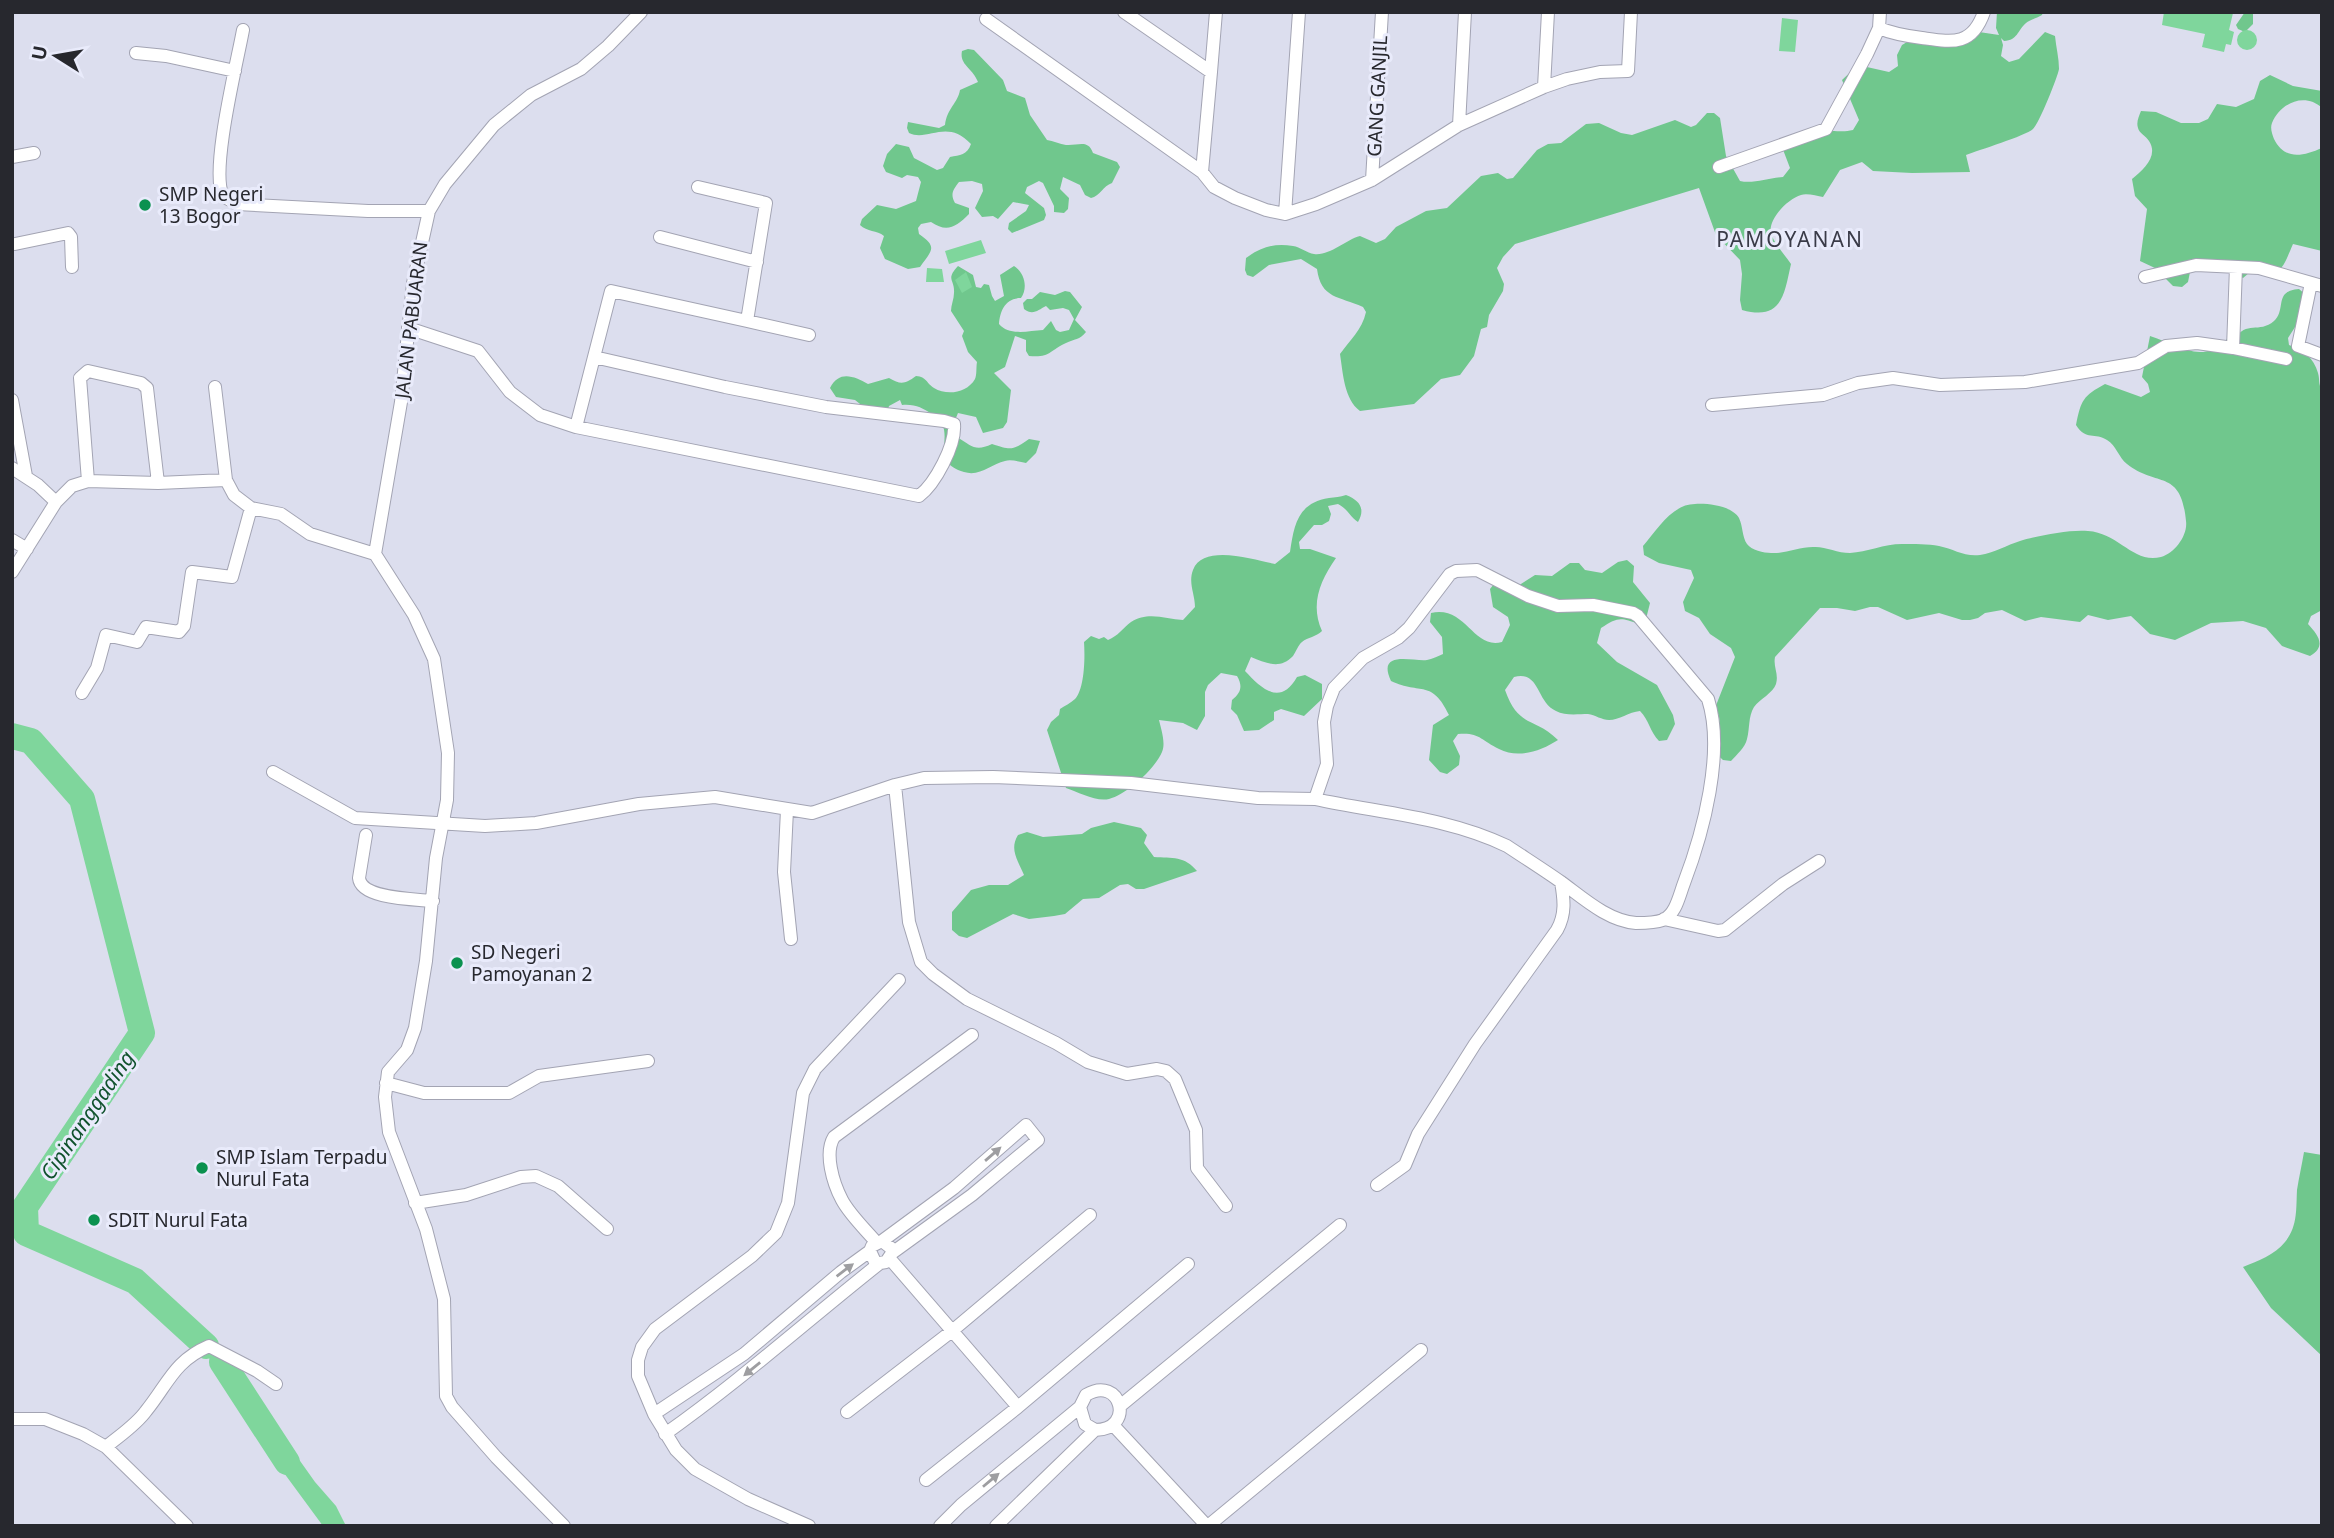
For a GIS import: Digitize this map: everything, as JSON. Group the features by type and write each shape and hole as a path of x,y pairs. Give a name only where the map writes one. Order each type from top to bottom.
{"street":[{"name":"JALAN PABUARAN","path":"375,554 399,416 413,284 429,211 445,184 494,125 531,95 581,69 641,12"},
{"path":"1124,12 1211,72"},
{"path":"1202,172 1216,12"},
{"path":"1285,214 1299,12"},
{"name":"GANG GANJIL","path":"1372,180 1382,12"},
{"path":"1459,125 1465,12"},
{"path":"1544,87 1548,12"},
{"path":"984,14 1202,172 1214,187 1266,210 1285,214 1372,180 1459,125 1544,87 1600,72 1628,71 1631,12"},
{"path":"1718,167 1826,129 1879,28 1880,12"},
{"path":"1879,28 1891,33 1954,42 1970,35 1977,28 1984,12"},
{"path":"243,30 219,165 222,196 237,204 368,211 429,211"},
{"path":"136,53 166,56 235,71"},
{"path":"12,157 34,153"},
{"path":"698,187 766,204 747,321"},
{"path":"13,240 68,233 71,237 72,267"},
{"path":"660,237 757,262"},
{"path":"2145,277 2196,265 2259,268 2316,284 2298,347 2322,355"},
{"path":"2233,348 2236,267"},
{"path":"576,427 611,291 809,335"},
{"path":"408,328 478,351 510,391 540,415 576,427 919,496 930,487 955,435 954,424 944,421 827,407 594,357"},
{"path":"1712,405 1823,395 1857,383 1893,378 1940,385 2025,382 2138,363 2166,346 2197,343 2286,359"},
{"path":"88,481 81,376 88,372 141,383 147,388 158,483"},
{"path":"215,387 229,487 251,508 281,514 310,534 375,554 414,615 434,659 448,753 448,786 436,858 426,961 411,1042 390,1069 386,1083 389,1132 433,1252 444,1299 445,1392 448,1401 496,1457 564,1526"},
{"path":"12,400 26,476"},
{"path":"12,468 64,494"},
{"path":"12,572 64,494 88,481 229,487"},
{"path":"82,693 97,668 106,635 137,642 146,627 179,632 184,626 192,572 232,577 251,508"},
{"path":"12,540 27,549"},
{"path":"1315,799 1327,764 1324,722 1334,688 1363,658 1398,638 1409,628 1450,574 1477,570 1528,596 1558,606 1593,605 1633,613 1710,705 1713,741 1711,788 1697,850 1674,910 1664,919"},
{"path":"273,772 355,818 443,824 512,825 639,804 715,797 812,813 924,778 1131,783 1258,798 1315,799 1420,817 1493,840 1616,918 1633,923 1664,919 1717,931 1725,930 1783,884 1819,861"},
{"path":"895,785 909,922 922,962 933,974 967,999 1088,1062 1127,1074 1157,1069 1166,1071 1175,1079 1196,1130 1197,1168 1226,1206"},
{"path":"787,810 784,872 791,939"},
{"path":"366,835 359,878 359,884 364,889 378,894 433,901"},
{"path":"1377,1185 1405,1165 1418,1134 1475,1044 1557,930 1563,920 1564,899 1561,882"},
{"path":"809,1526 748,1499 695,1469 676,1450 654,1414 638,1376 638,1360 642,1347 655,1329 752,1256 776,1233 788,1203 803,1093 815,1069 899,980"},
{"path":"876,1245 891,1248 887,1258 875,1262 876,1245 842,1200 828,1156 829,1145 834,1137 972,1035"},
{"path":"386,1083 424,1093 509,1093 539,1076 648,1061"},
{"path":"654,1414 744,1354 841,1272 936,1201 1026,1125 1038,1140 984,1186 887,1258 717,1398 665,1434"},
{"path":"972,1172 984,1186"},
{"path":"415,1203 466,1195 521,1177 536,1176 558,1186 607,1229"},
{"path":"936,1201 945,1215"},
{"path":"847,1412 952,1331 1090,1215"},
{"path":"1120,1406 1340,1225"},
{"path":"887,1258 1018,1407"},
{"path":"926,1480 1018,1407 1188,1264"},
{"path":"808,1300 820,1312"},
{"path":"769,1333 779,1346"},
{"path":"106,1447 145,1413 176,1368 194,1352 206,1347 249,1367 275,1384"},
{"path":"1113,1425 1208,1526 1421,1350"},
{"path":"704,1381 717,1398"},
{"path":"940,1526 961,1505 1080,1407 1086,1395 1099,1389 1113,1394 1120,1406 1119,1417 1113,1425 1104,1430 1094,1430 1085,1424 1080,1407"},
{"path":"12,1419 45,1419 83,1434 106,1447 187,1526"},
{"path":"996,1526 1094,1430"}],"shaded area":[{"path":"1997,12 2043,12 2026,23 2012,39 2004,41 2001,38 2001,56 2009,62 2019,59 2045,32 2055,36 2059,69 2044,110 2033,129 1966,155 1970,172 1873,171 1862,162 1840,170 1823,197 1803,194 1795,197 1779,212 1772,224 1772,236 1791,264 1779,303 1766,312 1742,310 1740,260 1716,235 1699,188 1515,244 1497,268 1504,284 1503,291 1489,315 1487,327 1481,329 1474,356 1460,375 1441,379 1414,404 1360,411 1347,393 1340,354 1362,324 1366,312 1363,307 1332,295 1322,286 1317,269 1301,259 1269,265 1253,277 1247,275 1245,270 1246,258 1268,247 1293,246 1320,254 1360,236 1376,243 1385,239 1396,227 1426,211 1447,208 1481,176 1498,173 1507,179 1513,178 1537,150 1548,144 1561,143 1586,124 1599,123 1632,135 1675,120 1691,127 1707,113 1714,113 1720,118 1726,156 1740,181 1783,177 1790,168 1782,147 1825,132 1853,130 1859,120 1842,80 1858,65 1889,72 1898,66 1897,55 1902,45 1912,39 1979,32 1999,35 1996,28"},
{"path":"2164,12 2233,13 2229,30 2234,32 2231,45 2226,44 2224,52 2202,47 2205,34 2162,25"},
{"path":"2245,12 2253,12 2253,24 2245,32 2236,25"},
{"path":"1782,18 1798,20 1795,52 1779,51"},
{"path":"2247,30 2254,33 2257,40 2254,47 2247,50 2240,47 2237,40 2240,33"},
{"path":"974,50 1003,80 1007,91 1025,98 1030,115 1047,140 1066,145 1088,146 1093,153 1117,162 1120,167 1112,183 1091,198 1085,195 1080,185 1063,177 1060,189 1069,198 1068,209 1064,213 1054,212 1054,206 1043,183 1039,181 1027,187 1025,193 1044,208 1046,215 1044,220 1012,233 1008,229 1009,223 1026,211 1029,205 1013,202 998,219 993,216 982,217 975,208 983,191 982,184 972,181 959,182 953,192 953,200 969,208 969,214 947,228 931,222 921,224 918,228 919,234 929,242 931,249 920,267 908,269 885,259 880,248 884,236 860,225 862,219 877,205 896,209 916,201 921,182 918,177 907,175 902,178 886,172 883,166 887,154 896,144 909,147 914,158 937,170 943,168 950,157 963,154 969,148 971,144 954,133 946,131 916,135 909,133 907,128 908,122 939,128 945,125 960,90 978,82 963,60 962,51"},
{"path":"2270,75 2293,86 2322,91 2322,108 2308,101 2294,102 2281,110 2271,127 2278,146 2289,154 2308,153 2322,148 2322,251 2293,244 2286,261 2274,273 2249,273 2243,278 2229,271 2191,267 2188,282 2182,287 2173,286 2155,268 2140,261 2147,209 2135,196 2132,179 2148,162 2152,152 2149,141 2138,128 2141,111 2156,112 2181,123 2199,123 2208,119 2217,104 2236,107 2254,99 2260,81"},
{"path":"981,240 986,253 949,264 945,251"},
{"path":"958,266 973,275 976,287 989,285 995,301 1004,296 1000,275 1014,266 1021,273 1025,285 1023,294 1021,298 1007,303 1001,314 999,324 1008,330 1043,330 1051,321 1060,332 1069,330 1074,319 1069,310 1050,310 1046,306 1033,312 1024,309 1023,303 1040,292 1055,295 1070,292 1082,307 1075,320 1086,332 1045,355 1029,356 1026,340 1015,336 1005,367 994,373 1011,390 1007,422 1003,428 983,433 976,417 958,413 953,425 957,437 977,448 992,444 1011,448 1029,439 1040,441 1036,453 1026,463 1007,460 980,472 964,472 947,461 944,453 944,428 932,414 922,408 902,405 900,400 889,406 885,418 879,419 855,400 836,397 830,388 838,379 847,376 868,384 889,378 903,383 916,376 945,392 956,392 971,384 976,377 977,362 968,352 962,336 964,331 951,311 954,288 951,277"},
{"path":"927,268 942,269 944,282 926,282"},
{"path":"966,272 972,287 962,293 955,280"},
{"path":"2299,289 2306,295 2297,324 2288,338 2289,345 2311,359 2319,375 2322,390 2322,610 2311,616 2308,624 2319,640 2318,648 2310,656 2282,646 2266,628 2243,621 2211,623 2175,640 2150,634 2131,616 2108,620 2088,615 2080,622 2041,617 2025,621 2002,610 1985,613 1970,620 1939,613 1907,620 1878,607 1855,611 1820,608 1775,657 1776,684 1754,707 1743,748 1731,761 1723,760 1710,748 1719,723 1715,708 1735,657 1731,648 1710,634 1699,618 1685,611 1683,602 1694,578 1691,570 1659,563 1644,555 1643,546 1672,513 1679,508 1695,504 1725,508 1739,518 1747,544 1758,551 1768,553 1818,547 1850,553 1895,544 1926,544 1964,554 1980,555 2035,537 2088,531 2109,537 2142,556 2161,557 2176,548 2185,532 2186,521 2179,493 2166,482 2127,464 2107,440 2083,433 2076,425 2082,404 2087,396 2105,384 2141,397 2150,392 2142,377 2150,336 2189,351 2208,351 2227,339 2235,339 2248,328 2263,327 2274,321 2286,293"},
{"path":"1346,495 1360,505 1358,522 1338,504 1328,506 1331,514 1329,521 1314,525 1299,542 1300,549 1310,549 1336,558 1318,593 1318,621 1322,631 1302,642 1293,656 1283,663 1273,664 1251,657 1245,671 1264,688 1277,693 1291,686 1297,677 1305,675 1322,684 1322,699 1304,716 1281,709 1274,712 1274,720 1259,730 1244,731 1237,715 1231,709 1232,700 1240,689 1239,680 1237,676 1221,673 1208,685 1205,692 1205,716 1197,730 1183,723 1159,720 1163,740 1162,752 1153,766 1132,787 1104,800 1066,788 1047,730 1059,715 1060,709 1073,700 1081,687 1084,642 1091,636 1108,640 1131,622 1144,617 1183,620 1195,607 1191,579 1199,562 1207,557 1230,555 1275,564 1290,552 1293,533 1304,510 1318,501"},
{"path":"1627,560 1634,566 1633,582 1650,603 1646,619 1639,624 1623,619 1611,622 1601,628 1597,643 1617,662 1657,685 1675,724 1667,740 1659,741 1640,711 1609,720 1588,714 1560,713 1550,707 1529,678 1514,677 1505,690 1516,711 1558,740 1537,750 1514,753 1499,749 1475,735 1458,734 1453,741 1460,756 1459,765 1447,774 1440,772 1429,760 1433,725 1449,715 1437,696 1391,681 1388,671 1388,664 1392,661 1427,660 1443,654 1442,637 1430,622 1431,613 1453,615 1484,640 1502,642 1510,625 1508,617 1493,607 1490,589 1494,584 1510,591 1535,575 1552,576 1570,563 1579,563 1585,570 1602,573 1618,562"},
{"path":"1114,822 1141,828 1147,835 1144,843 1154,857 1183,860 1197,871 1144,889 1136,889 1128,884 1120,885 1099,898 1083,899 1065,914 1029,919 1013,914 967,938 952,930 952,912 971,890 989,885 1008,885 1024,875 1014,850 1018,835 1027,832 1043,837 1082,834 1091,828"},
{"path":"2304,1152 2322,1155 2322,1356 2271,1308 2243,1267 2271,1254 2281,1247 2289,1236 2296,1217 2297,1190"},
{"path":"276,1427 315,1482 336,1506 346,1526 323,1526 259,1439"}],"waterway":[{"name":"Cipinanggading","path":"12,736 31,741 82,799 142,1033 25,1207 26,1233 135,1281 206,1346"},
{"name":"Cipinanggading","path":"222,1362 287,1462"}],"place":[{"name":"SMP Negeri 13 Bogor","path":"145,205"},
{"name":"SD Negeri Pamoyanan 2","path":"457,963"},
{"name":"SMP Islam Terpadu Nurul Fata","path":"202,1168"},
{"name":"SDIT Nurul Fata","path":"94,1220"}],"district":[{"name":"PAMOYANAN","path":"1790,239"}]}
